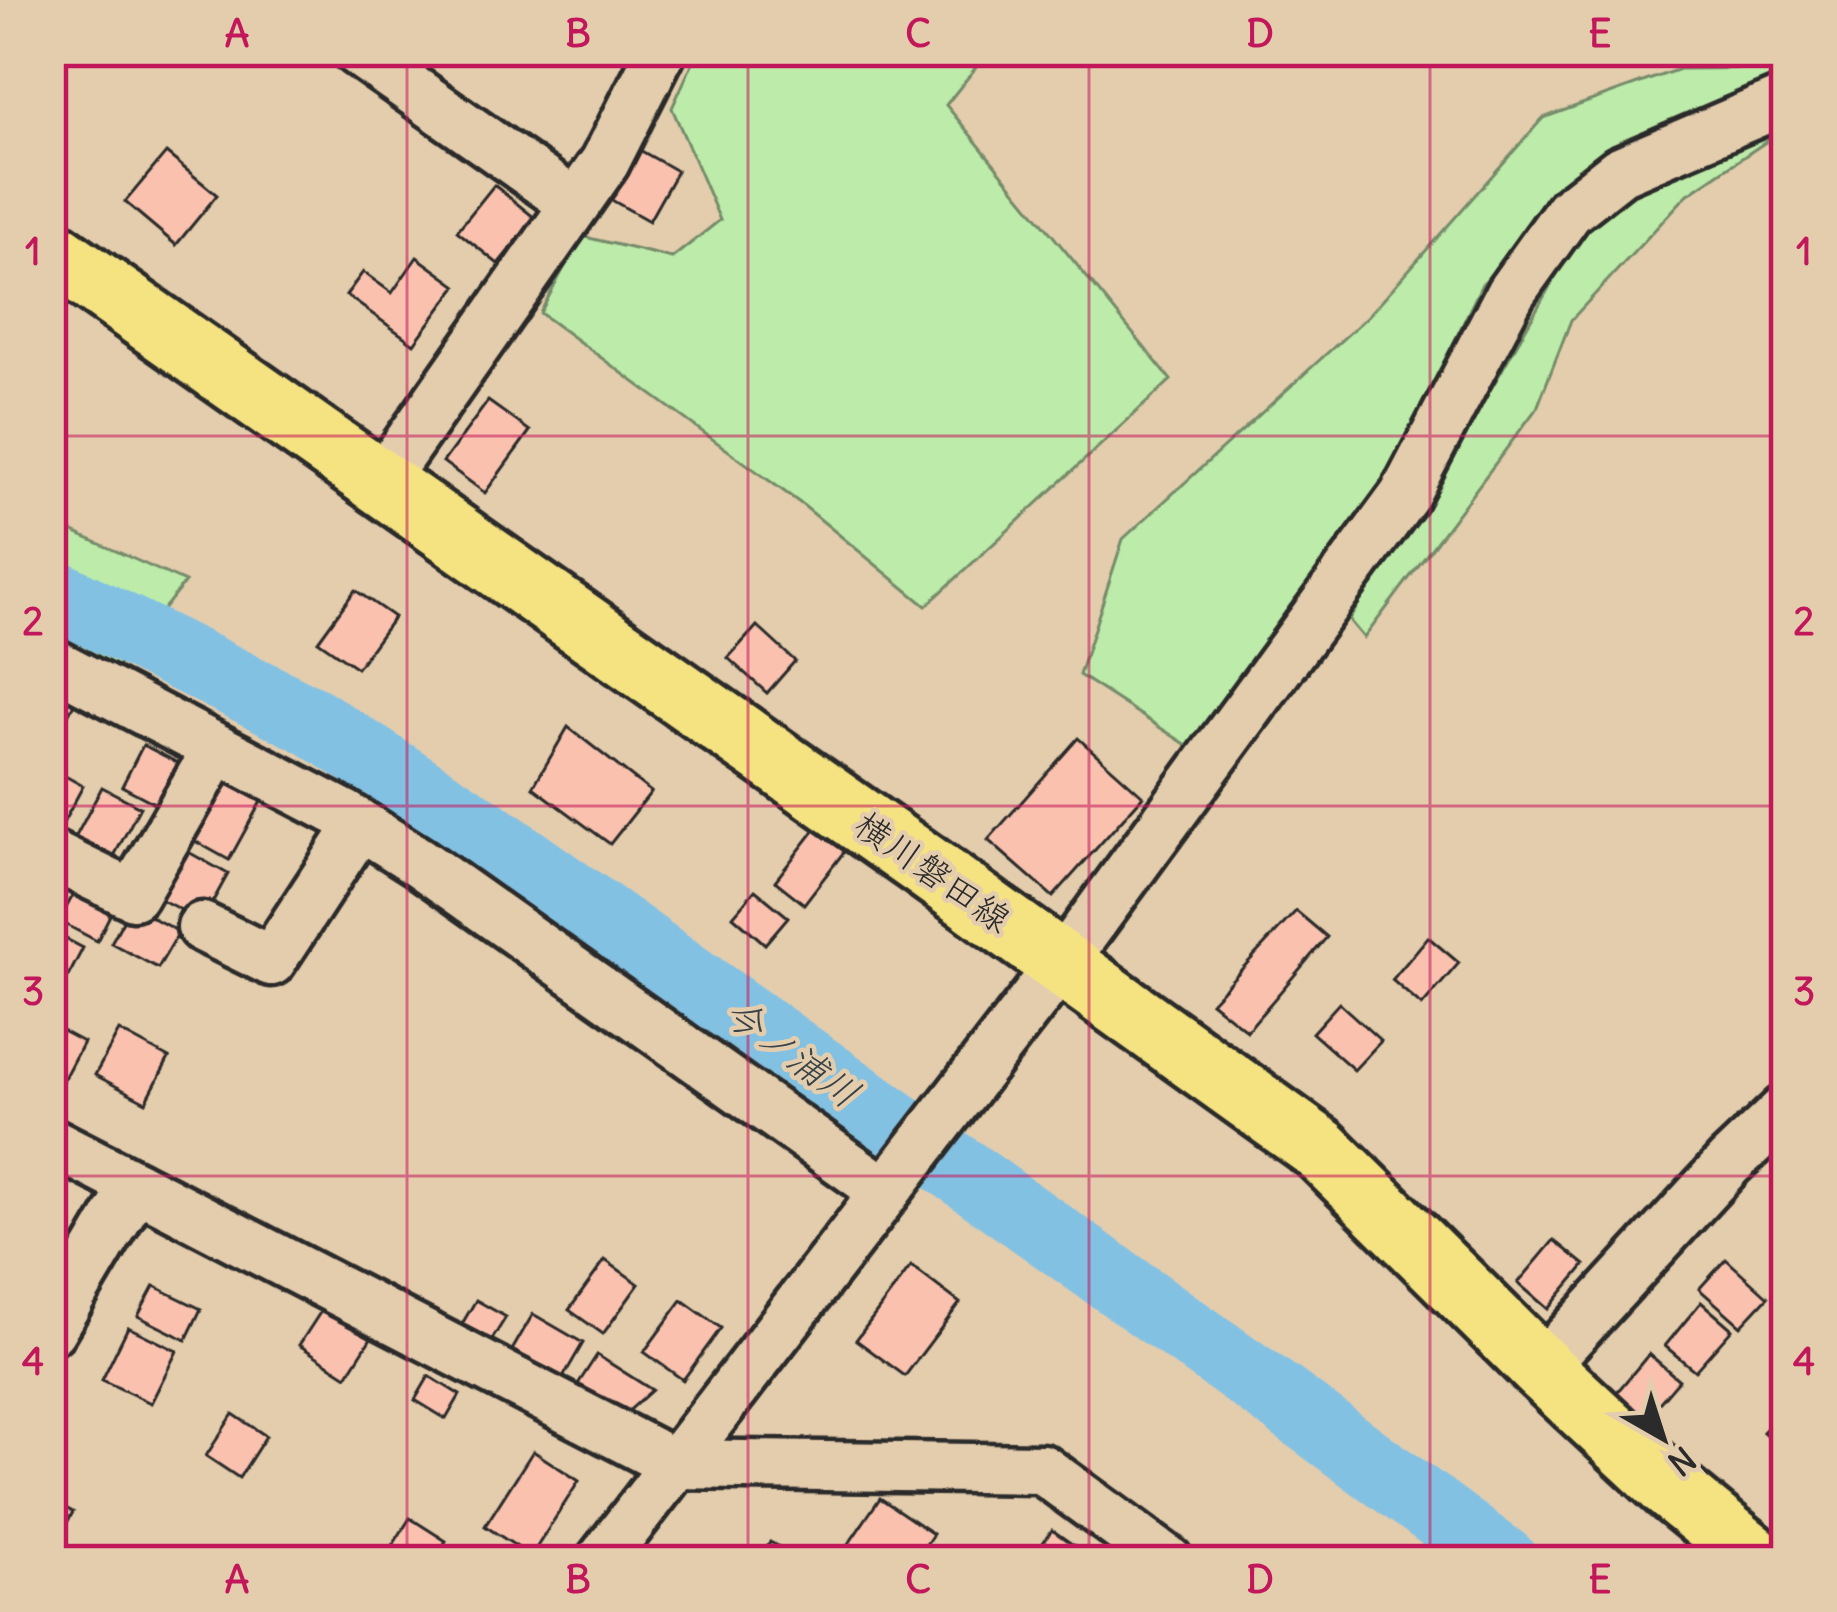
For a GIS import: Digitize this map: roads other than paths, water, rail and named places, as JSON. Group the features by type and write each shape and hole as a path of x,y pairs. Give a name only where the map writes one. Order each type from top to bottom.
{"main road":[{"name":"横川磐田線","path":"51,251 1320,1149 1541,1368 1670,1488 1759,1561"}],"street":[{"path":"357,51 575,204"},
{"path":"381,482 605,162 662,51"},
{"path":"601,1561 1062,963 1403,496 1511,292 1569,211 1620,171 1786,100"},
{"path":"51,662 360,825 419,862 886,1189"},
{"path":"51,855 133,895 218,749"},
{"path":"202,927 271,961 360,825"},
{"path":"1541,1368 1729,1163 1786,1109"},
{"path":"51,1142 674,1464 1042,1469 1168,1561"},
{"path":"51,1330 136,1186"}],"waterway":[{"name":"今ノ浦川","path":"51,592 312,721 480,830 1503,1561"}]}
